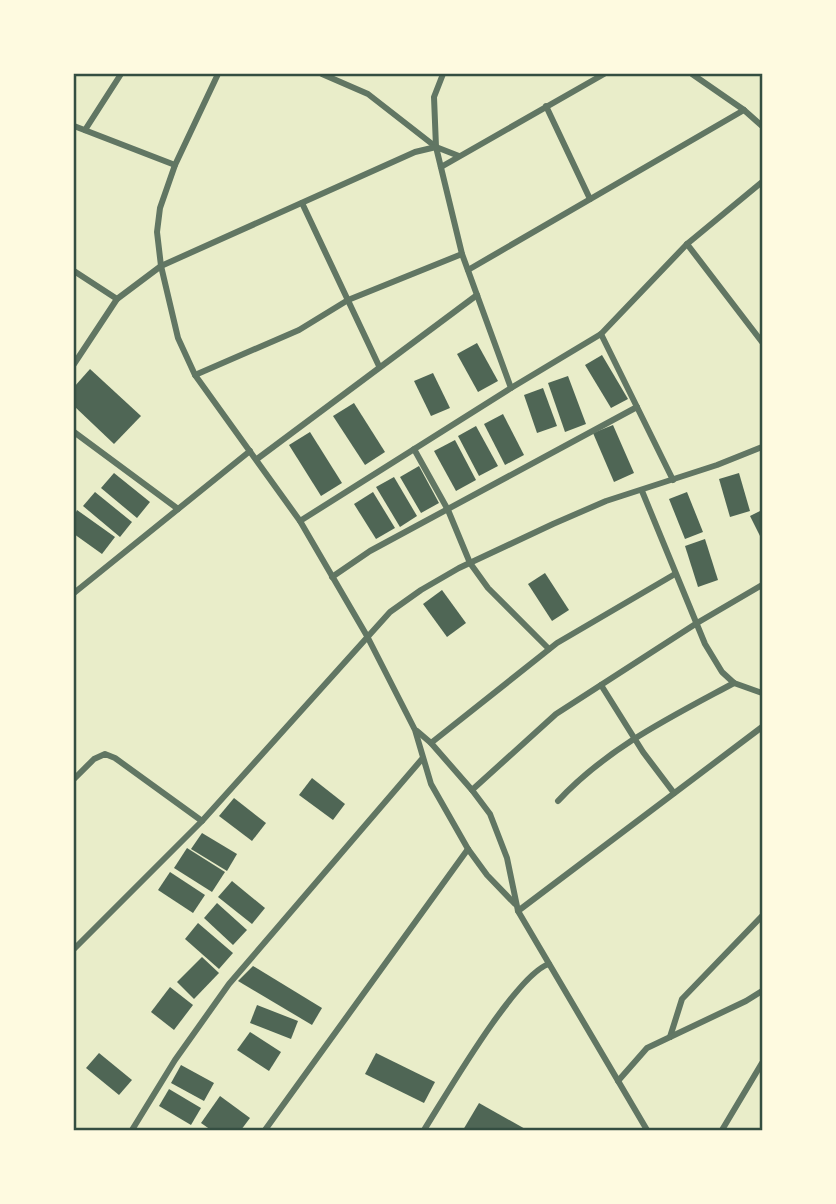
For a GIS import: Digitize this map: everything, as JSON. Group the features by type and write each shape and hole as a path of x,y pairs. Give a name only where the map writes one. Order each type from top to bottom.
{"street":[{"path":"85,131 121,74"},
{"path":"218,74 175,165 160,208 157,232 161,266 178,338 195,375 300,521 368,636 415,730 431,784 468,849 516,907 647,1130"},
{"path":"322,74 368,94 436,147 459,156"},
{"path":"443,74 434,97 436,147 462,254 511,388"},
{"path":"441,167 604,74"},
{"path":"692,74 744,110 762,126"},
{"path":"546,106 590,199"},
{"path":"468,270 744,110"},
{"path":"74,126 175,165"},
{"path":"74,364 117,299 161,266 415,152 436,147"},
{"path":"300,521 601,334 687,244 762,182"},
{"path":"302,203 380,366"},
{"path":"687,244 762,342"},
{"path":"195,375 299,330 348,300 462,254"},
{"path":"74,271 117,299"},
{"path":"257,459 477,295"},
{"path":"601,334 673,480"},
{"path":"332,577 370,551 637,407"},
{"path":"74,432 178,509"},
{"path":"74,949 202,821 390,612 470,563 606,501 642,491 762,447"},
{"path":"414,449 448,510 470,563 488,588 549,649"},
{"path":"74,593 250,451"},
{"path":"642,491 705,644 722,672 734,683 762,693"},
{"path":"431,743 549,649 675,573"},
{"path":"472,790 556,714 697,623 762,585"},
{"path":"558,801 579,779 636,737 734,683"},
{"path":"601,685 643,751 674,793"},
{"path":"516,907 762,726"},
{"path":"415,730 431,743 490,814 507,858 516,907"},
{"path":"74,779 94,759 105,754 115,758 202,821"},
{"path":"132,1130 175,1059 229,984 422,759"},
{"path":"265,1130 468,849"},
{"path":"670,1037 682,999 762,916"},
{"path":"424,1130 457,1076 507,1004 531,975 541,966 549,964"},
{"path":"618,1082 647,1048 747,1001 762,991"},
{"path":"722,1130 762,1062"}],"building":[{"path":"477,343 498,381 478,392 457,354"},
{"path":"602,355 628,399 611,408 585,365"},
{"path":"90,369 141,416 114,444 74,406 74,387"},
{"path":"433,373 450,408 431,416 414,381"},
{"path":"568,376 586,424 565,432 548,383"},
{"path":"543,388 557,426 537,433 524,395"},
{"path":"354,403 385,452 365,465 333,416"},
{"path":"503,414 524,455 505,465 484,424"},
{"path":"613,425 634,473 614,482 593,433"},
{"path":"476,426 498,466 479,476 458,436"},
{"path":"310,432 342,483 321,496 289,445"},
{"path":"455,440 476,480 456,491 434,451"},
{"path":"419,466 439,503 421,513 400,477"},
{"path":"114,473 150,502 137,518 101,488"},
{"path":"739,473 750,511 730,517 719,479"},
{"path":"394,477 417,516 400,527 376,487"},
{"path":"95,492 132,522 120,537 83,506"},
{"path":"373,492 395,528 376,539 354,504"},
{"path":"687,492 703,532 685,539 669,499"},
{"path":"77,510 115,537 102,554 74,534 74,516"},
{"path":"762,510 762,540 750,516"},
{"path":"705,539 718,580 698,587 685,546"},
{"path":"545,573 569,610 552,621 528,584"},
{"path":"442,590 466,623 447,637 423,604"},
{"path":"312,778 345,804 333,820 299,795"},
{"path":"234,798 266,823 252,841 219,816"},
{"path":"202,833 237,854 227,871 191,849"},
{"path":"187,848 225,872 212,892 174,868"},
{"path":"170,872 205,895 193,913 158,890"},
{"path":"232,881 265,908 252,924 218,897"},
{"path":"217,903 247,930 233,945 204,918"},
{"path":"198,923 233,953 219,969 185,939"},
{"path":"202,957 219,973 194,999 177,982"},
{"path":"253,966 322,1008 312,1025 238,981"},
{"path":"170,987 193,1005 174,1030 151,1012"},
{"path":"257,1005 298,1021 291,1039 250,1023"},
{"path":"250,1032 281,1052 269,1071 237,1050"},
{"path":"99,1053 132,1080 119,1095 86,1068"},
{"path":"376,1053 435,1082 424,1103 365,1074"},
{"path":"181,1065 214,1083 204,1101 171,1083"},
{"path":"169,1089 201,1108 191,1125 159,1106"},
{"path":"220,1096 250,1118 241,1130 211,1130 201,1123"},
{"path":"479,1103 527,1130 463,1130"}]}
